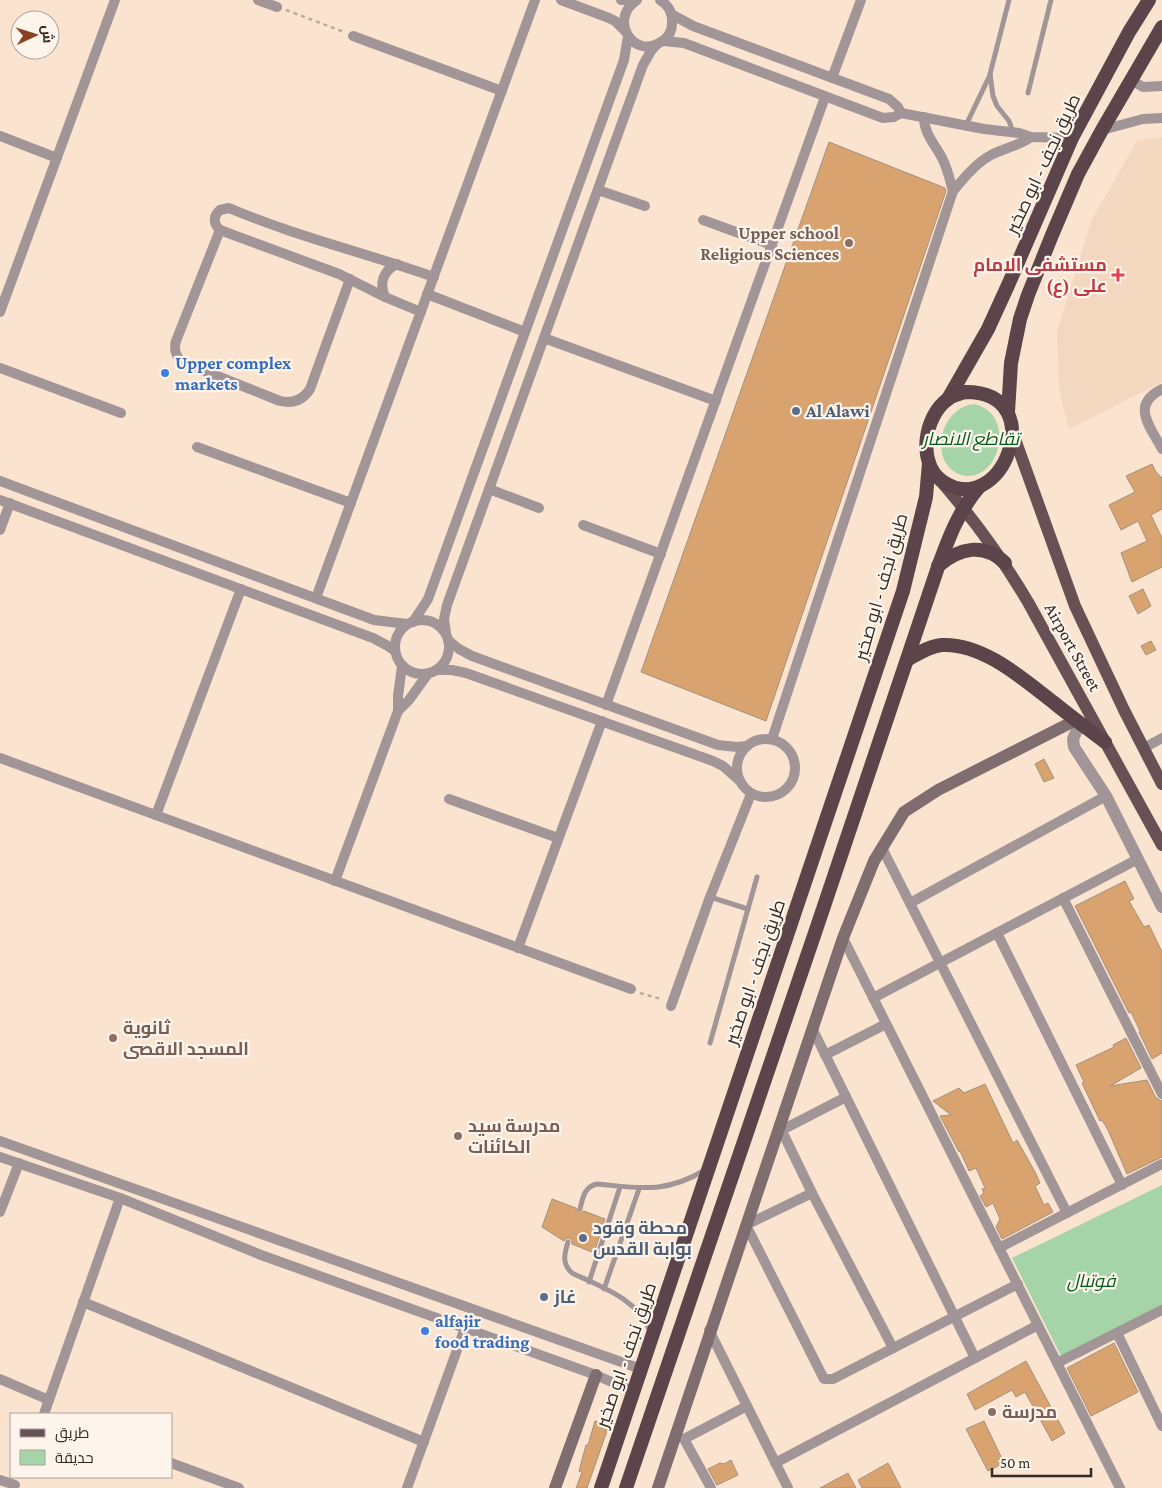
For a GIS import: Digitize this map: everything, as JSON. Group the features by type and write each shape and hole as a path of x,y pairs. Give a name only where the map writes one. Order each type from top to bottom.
{"highway":[{"name":"طريق نجف - ابو صخير","path":"948,399 988,329 1072,138 1129,32 1149,0"},
{"name":"طريق نجف - ابو صخير","path":"1008,412 1011,363 1028,295 1078,174 1162,26"},
{"path":"626,1488 953,526 964,507 980,486 998,473 1004,464 1011,446 1011,428 1008,412 995,398 978,392 965,392 948,399 937,412 928,432 929,463 936,476 959,489 971,489 980,486"},
{"name":"طريق نجف - ابو صخير","path":"601,1488 903,591 926,498 929,463"},
{"path":"938,567 956,554 975,550 997,555 1005,563"},
{"path":"907,660 940,645 961,647 983,655 1014,672 1105,742"}],"main road":[{"name":"Airport Street","path":"1011,428 1075,606 1162,784"},
{"name":"Airport Street","path":"936,476 964,507 1005,563 1162,845"},
{"path":"658,1488 681,1434 710,1330 781,1127 843,938 874,861 904,812 938,790 1078,722"},
{"path":"555,1488 596,1375"}],"street":[{"path":"0,312 115,0"},
{"path":"258,0 278,7"},
{"path":"316,598 535,0"},
{"path":"560,0 608,18 615,22 637,44 650,46 660,43 684,43 883,118 894,117 901,113 1013,132 1031,137 1072,138"},
{"path":"621,0 636,0"},
{"path":"395,652 397,636 410,623 428,599 624,60 625,13 636,0"},
{"path":"660,0 693,26 889,99 898,106 901,113"},
{"path":"832,78 862,0"},
{"path":"0,530 5,502 373,638 395,652 402,666 409,672 427,675 438,670 444,664 448,655 444,619 447,605 646,58 671,32 673,20 670,8"},
{"path":"353,36 502,91"},
{"path":"1131,80 1144,87 1162,86"},
{"path":"606,705 825,96"},
{"path":"924,117 927,134 943,160 953,191"},
{"path":"1102,130 1143,119 1162,118"},
{"path":"0,136 57,158"},
{"path":"772,739 953,191 979,163 990,155 1031,137"},
{"path":"598,190 645,206"},
{"path":"421,312 385,297 350,279 220,230 214,222 214,218 220,210 229,208 348,250 434,277"},
{"path":"702,220 772,245"},
{"path":"220,230 176,340 174,346 176,355 187,364 280,401 286,403 297,401 310,389 350,279"},
{"path":"385,297 382,287 384,276 387,271 397,264"},
{"path":"428,294 525,332"},
{"path":"544,338 716,401"},
{"path":"0,368 121,413"},
{"path":"1162,389 1149,397 1144,408 1162,449"},
{"path":"197,447 351,503"},
{"path":"0,481 374,620 410,623 427,620 435,623 459,649 472,656 718,746 747,746 763,739 772,739 783,744 791,752 796,762 796,774 792,784 784,793 762,798 751,794 727,769 713,760 466,673 438,670"},
{"path":"489,489 539,508"},
{"path":"583,525 661,554"},
{"path":"156,815 241,589"},
{"path":"335,881 398,711 402,666"},
{"path":"398,711 414,694 427,675"},
{"path":"518,948 602,722"},
{"path":"1078,722 1073,739 1074,747 1106,796 1162,907"},
{"path":"1144,748 1162,738"},
{"path":"740,781 737,772 738,762 741,753 747,746"},
{"path":"0,758 631,990"},
{"path":"672,1005 710,897 751,794"},
{"path":"910,903 1106,796"},
{"path":"449,799 558,838"},
{"path":"882,848 1067,1213"},
{"path":"873,998 1138,859"},
{"path":"1063,898 1162,1094"},
{"path":"996,933 1122,1185"},
{"path":"843,938 1120,1488"},
{"path":"825,1055 886,1024"},
{"path":"812,1028 975,1358"},
{"path":"846,1098 781,1127 812,1193 893,1348"},
{"path":"0,1141 641,1369"},
{"path":"0,1157 120,1198 261,1255 596,1375 634,1392"},
{"path":"0,1212 18,1163"},
{"path":"999,1248 1162,1164"},
{"path":"812,1193 746,1225 824,1379 833,1379 1018,1284"},
{"path":"44,1413 120,1198"},
{"path":"261,1255 267,1236"},
{"path":"83,1302 424,1442"},
{"path":"1057,1363 1162,1310"},
{"path":"775,1463 1038,1325"},
{"path":"407,1488 465,1328"},
{"path":"710,1330 788,1488"},
{"path":"1117,1333 1162,1426"},
{"path":"0,1379 49,1400"},
{"path":"711,1488 681,1434 747,1406"},
{"path":"172,1462 239,1488"},
{"path":"0,1480 16,1483"}],"lane":[{"path":"966,125 990,74 1009,0"},
{"path":"1028,93 1051,0"},
{"path":"990,74 993,96 997,106 1009,121 1013,132"},
{"path":"710,1043 757,877"},
{"path":"710,897 748,910"},
{"path":"580,1209 584,1192 592,1186 620,1186 639,1189 655,1188 690,1179 709,1167"},
{"path":"589,1282 620,1186"},
{"path":"604,1289 639,1189"},
{"path":"568,1242 565,1252 565,1264 572,1274 620,1297 640,1313 647,1323 652,1336"}],"path":[{"path":"278,7 353,36"},
{"path":"631,990 672,1005"}],"shaded area":[{"name":"مستشفی الامام علی (ع)","path":"1162,137 1162,382 1069,429 1059,389 1057,332 1092,219 1137,141"}],"green space":[{"name":"تقاطع الانصار","path":"974,404 988,410 996,421 999,433 998,447 993,460 985,470 974,475 961,475 947,465 944,460 941,442 946,424 951,417 965,406"},
{"name":"فوتبال","path":"1162,1185 1162,1306 1062,1358 1012,1258"}],"building":[{"path":"829,142 945,188 946,191 766,721 641,672"},
{"path":"1152,464 1162,478 1162,509 1151,515 1162,538 1162,567 1132,582 1121,553 1147,541 1138,521 1121,530 1109,505 1135,492 1126,476"},
{"path":"1143,589 1151,606 1138,614 1129,596"},
{"path":"1151,641 1156,650 1146,655 1141,646"},
{"path":"1044,759 1054,778 1044,782 1035,764"},
{"path":"1125,881 1134,899 1129,901 1144,927 1149,925 1162,952 1162,1053 1152,1059 1131,1012 1129,1013 1075,906"},
{"path":"1126,1038 1141,1068 1110,1086 1147,1080 1156,1098 1162,1101 1162,1157 1127,1174 1108,1130 1102,1120 1100,1121 1082,1083 1084,1082 1076,1065 1114,1047 1113,1045"},
{"path":"985,1084 1013,1143 1017,1140 1035,1172 1040,1183 1035,1186 1044,1205 1048,1203 1053,1212 1002,1239 996,1227 1000,1219 993,1203 986,1207 980,1196 984,1193 982,1189 985,1188 976,1168 969,1171 940,1116 951,1115 933,1101 959,1088 964,1093"},
{"path":"552,1199 576,1208 579,1213 584,1211 605,1219 594,1253 572,1244 570,1238 564,1241 542,1227"},
{"path":"1114,1343 1138,1392 1091,1416 1067,1368"},
{"path":"1026,1361 1065,1433 1052,1441 1025,1392 1016,1397 1012,1390 975,1410 967,1394"},
{"path":"595,1421 609,1425 587,1488 576,1488 582,1472 579,1471 586,1445 588,1445"},
{"path":"984,1421 1004,1463 988,1471 966,1429"},
{"path":"731,1460 738,1475 717,1485 708,1469"},
{"path":"888,1463 901,1488 862,1488 858,1480"},
{"path":"848,1473 856,1488 820,1488"}],"place":[{"name":"Upper school Religious Sciences","path":"849,243"},
{"name":"مستشفی الامام علی (ع)","path":"1118,275"},
{"name":"Upper complex markets","path":"165,373"},
{"name":"Al Alawi","path":"796,411"},
{"name":"ثانوية المسجد الاقصى","path":"113,1038"},
{"name":"مدرسة سيد الكائنات","path":"458,1136"},
{"name":"محطة وقود بوابة القدس","path":"583,1238"},
{"name":"غاز","path":"544,1297"},
{"name":"alfajir food trading","path":"425,1331"},
{"name":"مدرسة","path":"992,1412"}]}
